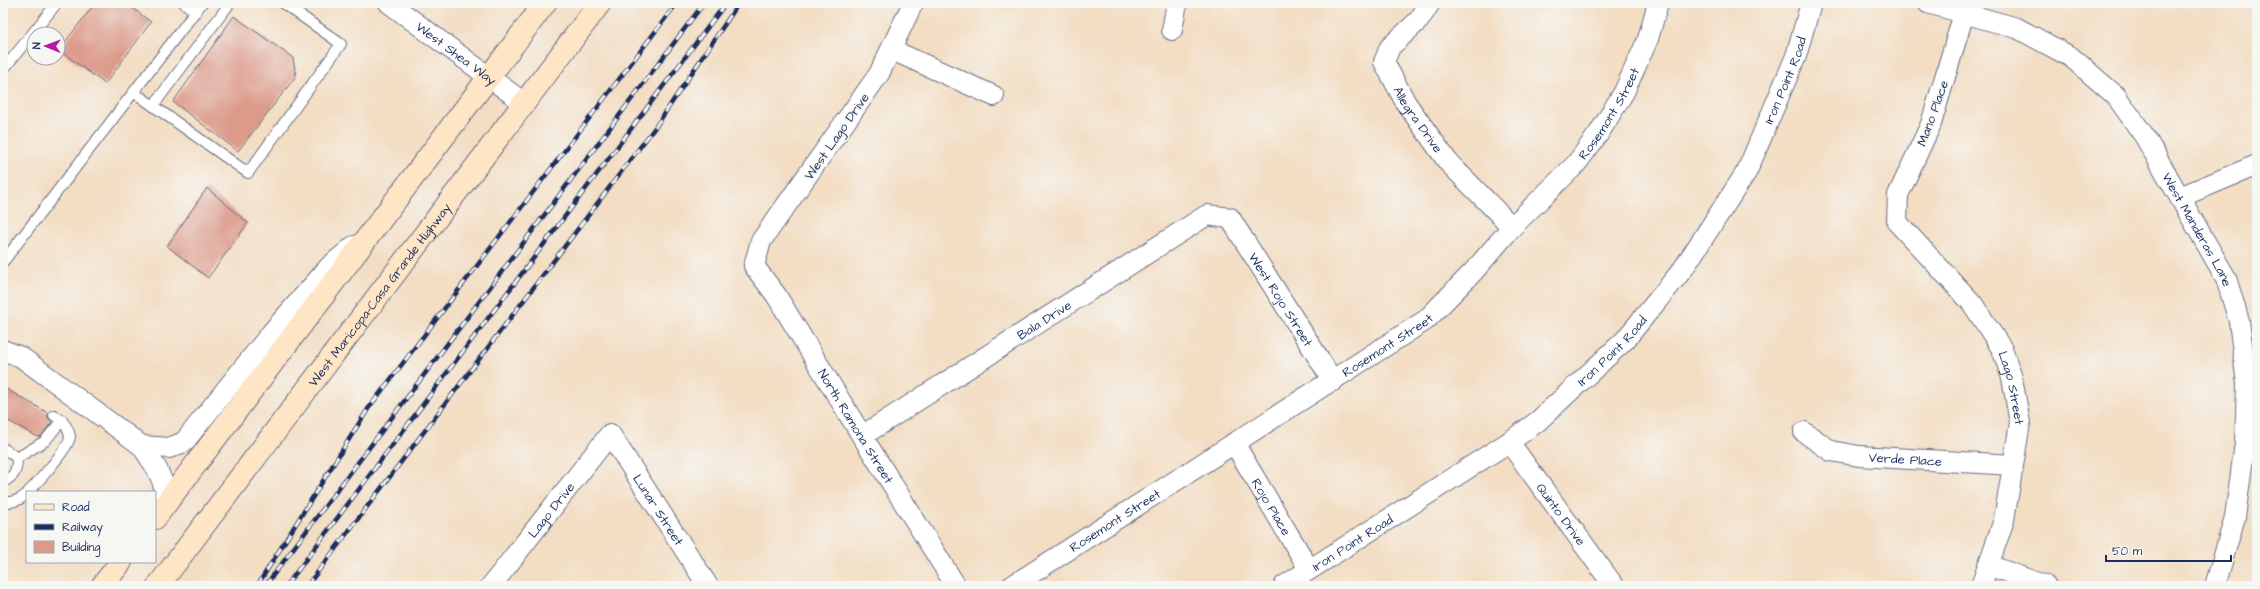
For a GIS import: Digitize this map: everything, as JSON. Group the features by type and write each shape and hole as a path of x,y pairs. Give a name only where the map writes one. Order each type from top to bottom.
{"main road":[{"path":"160,512 545,3"},
{"name":"West Maricopa-Casa Grande Highway","path":"158,586 600,3"},
{"path":"102,586 120,563"}],"street":[{"name":"West Shea Way","path":"389,3 524,103"},
{"name":"West Lago Drive","path":"754,266 761,241 879,74 892,50 913,3"},
{"path":"1172,30 1177,3"},
{"name":"Allegra Drive","path":"1430,3 1419,20 1390,47 1384,62 1406,103 1448,162 1512,226"},
{"name":"Rosemont Street","path":"1012,586 1426,320 1473,272 1512,226 1576,164 1599,133 1624,92 1648,39 1658,3"},
{"name":"Iron Point Road","path":"1284,586 1509,442 1537,422 1625,340 1683,269 1748,171 1796,56 1811,3"},
{"name":"West Manderas Lane","path":"1928,3 1966,8 2017,28 2071,57 2116,96 2145,137 2226,278 2238,321 2252,384 2235,517 2215,586"},
{"name":"Mano Place","path":"1897,222 1898,195 1931,124 1966,8"},
{"path":"892,50 994,96"},
{"path":"2180,197 2257,165"},
{"name":"Bala Drive","path":"862,436 1207,215 1230,218"},
{"name":"West Rojo Street","path":"1230,218 1333,381"},
{"name":"Lago Street","path":"1897,222 1972,303 2002,349 2012,378 2020,423 2004,520 1981,586"},
{"path":"142,446 168,448 184,442 196,430 245,363 308,290 329,268 371,232"},
{"name":"North Ramona Street","path":"754,266 776,295 956,586"},
{"path":"3,350 21,358 142,446 157,469 163,483 160,512"},
{"name":"Verde Place","path":"1804,432 1831,451 1859,456 2013,465"},
{"name":"Lago Drive","path":"491,586 610,434"},
{"name":"Lunar Street","path":"610,434 708,586"},
{"name":"Quinto Drive","path":"1509,442 1614,586"},
{"name":"Rojo Place","path":"1234,444 1309,569"},
{"path":"1988,565 2046,586"}],"lane":[{"path":"3,70 57,3"},
{"path":"184,3 196,12"},
{"path":"3,262 135,93 202,3"},
{"path":"153,106 230,3"},
{"path":"135,93 248,173 341,44 283,3"},
{"path":"17,458 45,441 58,418 67,428 70,438 66,448 27,491"},
{"path":"3,448 17,458"},
{"path":"3,482 13,477 17,468 17,458"},
{"path":"3,502 8,503 22,497 26,493"}],"building":[{"path":"95,3 126,3 151,22 105,84 66,55 66,41"},
{"path":"234,16 293,58 296,76 238,151 173,102"},
{"path":"207,188 248,223 208,278 167,246"},
{"path":"3,387 48,413 48,418 52,422 41,436 38,437 3,418"}],"railway":[{"path":"257,586 368,409 677,3"},
{"path":"265,586 704,3"},
{"path":"286,586 726,3"},
{"path":"307,586 656,126 739,3"}]}
